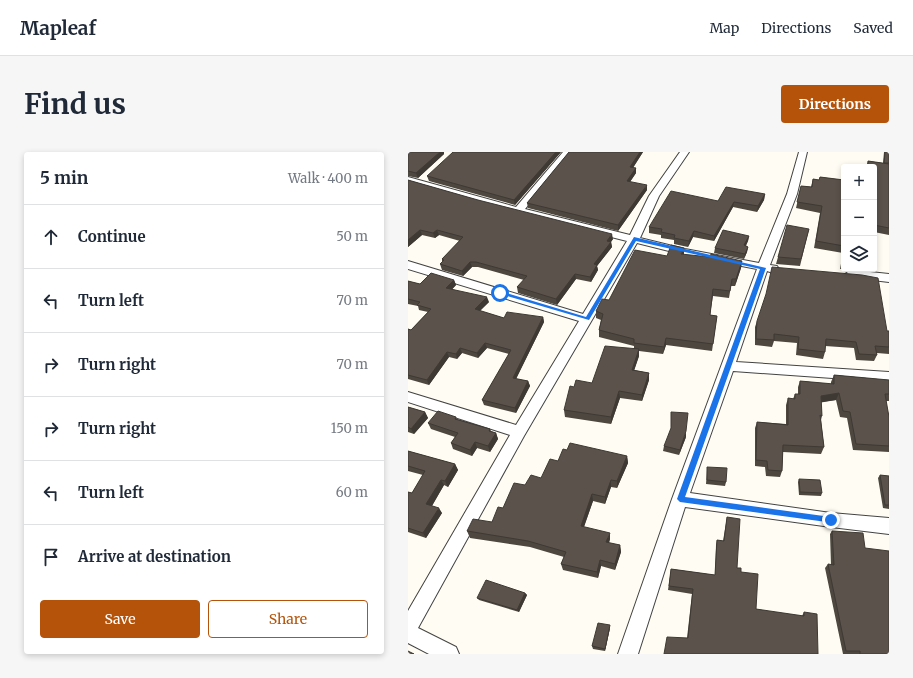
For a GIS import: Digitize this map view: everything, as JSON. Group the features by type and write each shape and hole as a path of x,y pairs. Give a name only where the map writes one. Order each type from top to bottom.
{"street":[{"path":"519,210 568,152"},
{"path":"408,628 519,432 634,239 654,196 685,152"},
{"path":"628,654 680,499 730,366 763,268 792,194 803,152"},
{"path":"420,184 431,173"},
{"path":"408,180 685,252 763,268 786,269"},
{"path":"408,265 587,319"},
{"path":"838,273 889,278"},
{"path":"730,366 889,377"},
{"path":"408,397 519,432"},
{"path":"680,499 831,520 889,526"},
{"path":"408,633 450,654"}],"building":[{"path":"408,152 440,152 416,173 408,171"},
{"path":"453,152 556,152 514,200 427,176"},
{"path":"569,152 640,152 630,167 636,168 627,181 647,185 618,225 527,203"},
{"path":"885,152 889,152 889,163 884,163"},
{"path":"868,161 889,164 889,228 877,226 877,164 868,164"},
{"path":"820,177 841,180 841,245 816,241 822,206 797,202 801,186 812,187 813,179 819,180"},
{"path":"408,180 478,200 612,234 607,241 611,242 594,264 597,265 590,277 575,274 556,299 517,287 527,276 476,262 470,262 462,271 440,264 444,260 442,259 463,237 437,230 433,233 420,230 408,240"},
{"path":"726,187 765,194 758,206 734,202 714,236 694,231 689,241 674,238 675,235 661,232 662,229 649,227 671,191 718,201"},
{"path":"787,225 809,229 801,259 778,257"},
{"path":"723,230 749,236 744,245 748,247 745,254 715,248"},
{"path":"671,245 684,248 681,254 710,257 711,254 742,261 736,279 732,279 730,291 713,289 710,315 717,316 713,344 666,338 664,347 634,343 634,339 599,330 603,314 596,311 602,299 609,300 635,250 667,256"},
{"path":"772,267 862,275 878,278 887,331 889,331 889,347 875,346 877,355 859,354 856,342 826,339 825,352 798,349 799,337 774,334 774,340 756,339 757,321 766,294"},
{"path":"431,273 454,280 446,288 487,297 475,309 504,318 507,312 543,317 513,378 528,381 515,408 482,400 511,350 485,343 477,353 460,348 456,354 447,352 427,380 408,375 408,329 411,330 431,309 417,305 420,302 408,299 408,281 420,284"},
{"path":"605,346 639,349 632,370 649,373 642,395 619,391 611,417 564,410 570,386 574,387 576,380 592,383"},
{"path":"834,375 889,380 889,394 885,394 889,417 889,446 856,444 850,412 843,411 839,393 821,396 822,416 820,415 824,447 783,445 782,471 768,470 767,461 756,460 757,422 788,425 788,398 795,399 795,394 800,394 800,381 834,384"},
{"path":"408,407 425,412 411,429 408,427"},
{"path":"438,411 456,417 455,419 490,429 489,431 496,433 488,446 475,442 470,450 451,443 458,433 428,423"},
{"path":"671,412 688,413 686,431 680,450 664,446 671,428"},
{"path":"570,443 627,456 617,481 611,480 605,497 592,494 581,526 610,533 606,542 620,545 615,564 600,560 597,572 561,564 566,552 528,541 467,531 473,519 492,522 498,507 503,508 514,483 525,485 531,475 541,478 550,459 558,461 563,449 567,450"},
{"path":"408,451 455,464 445,481 441,480 426,504 439,508 423,533 408,528 408,492 412,493 425,471 408,466"},
{"path":"707,467 727,468 726,482 707,480"},
{"path":"880,475 889,476 889,505 885,505"},
{"path":"799,479 820,480 822,493 800,492"},
{"path":"727,517 740,519 737,568 741,568 741,572 758,574 756,609 804,616 804,612 817,614 818,654 664,654 667,637 688,638 693,589 669,586 671,569 715,575 717,540 724,541"},
{"path":"832,531 863,533 865,548 889,551 889,654 860,654 860,651 846,651 828,564 834,565"},
{"path":"486,580 525,593 517,610 477,598"},
{"path":"598,623 610,625 605,649 592,646"}],"route":[{"path":"500,293 587,319 634,239 685,252 763,268 730,366 680,499 831,520"}]}
